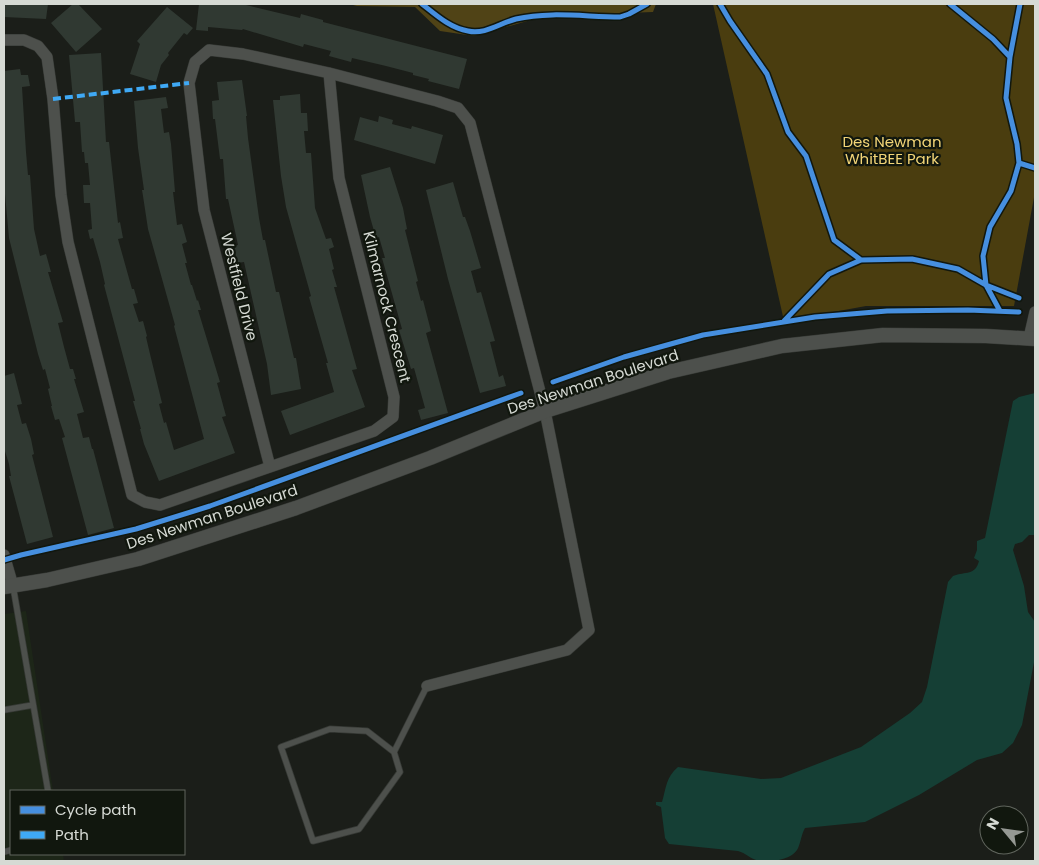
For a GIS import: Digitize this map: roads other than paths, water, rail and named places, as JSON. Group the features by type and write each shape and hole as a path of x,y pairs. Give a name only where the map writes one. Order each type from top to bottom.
{"street":[{"path":"4,40 24,40 38,46 47,57 53,99 61,195 68,242 132,495 145,502 160,505 270,467"},
{"name":"Westfield Drive","path":"270,467 204,210 189,83 195,62 209,50 243,54 329,73 437,101 458,108 470,123 545,411 589,630 567,650 427,686"},
{"name":"Kilmarnock Crescent","path":"270,467 374,431 393,417 394,397 338,178 329,73"},
{"path":"1032,339 1035,312"},
{"name":"Des Newman Boulevard","path":"8,587 138,559 296,508 430,458 545,411 668,372 782,346 883,335 986,336 1032,339"},
{"path":"4,555 8,587"}],"lane":[{"path":"8,587 33,705 48,790"},
{"path":"394,752 367,731 330,728 281,747 313,841 359,828 400,772 394,752 427,686"},
{"path":"4,710 33,705"}],"park label":[{"name":"Des Newman WhitBEE Park","path":"892,150"}]}
